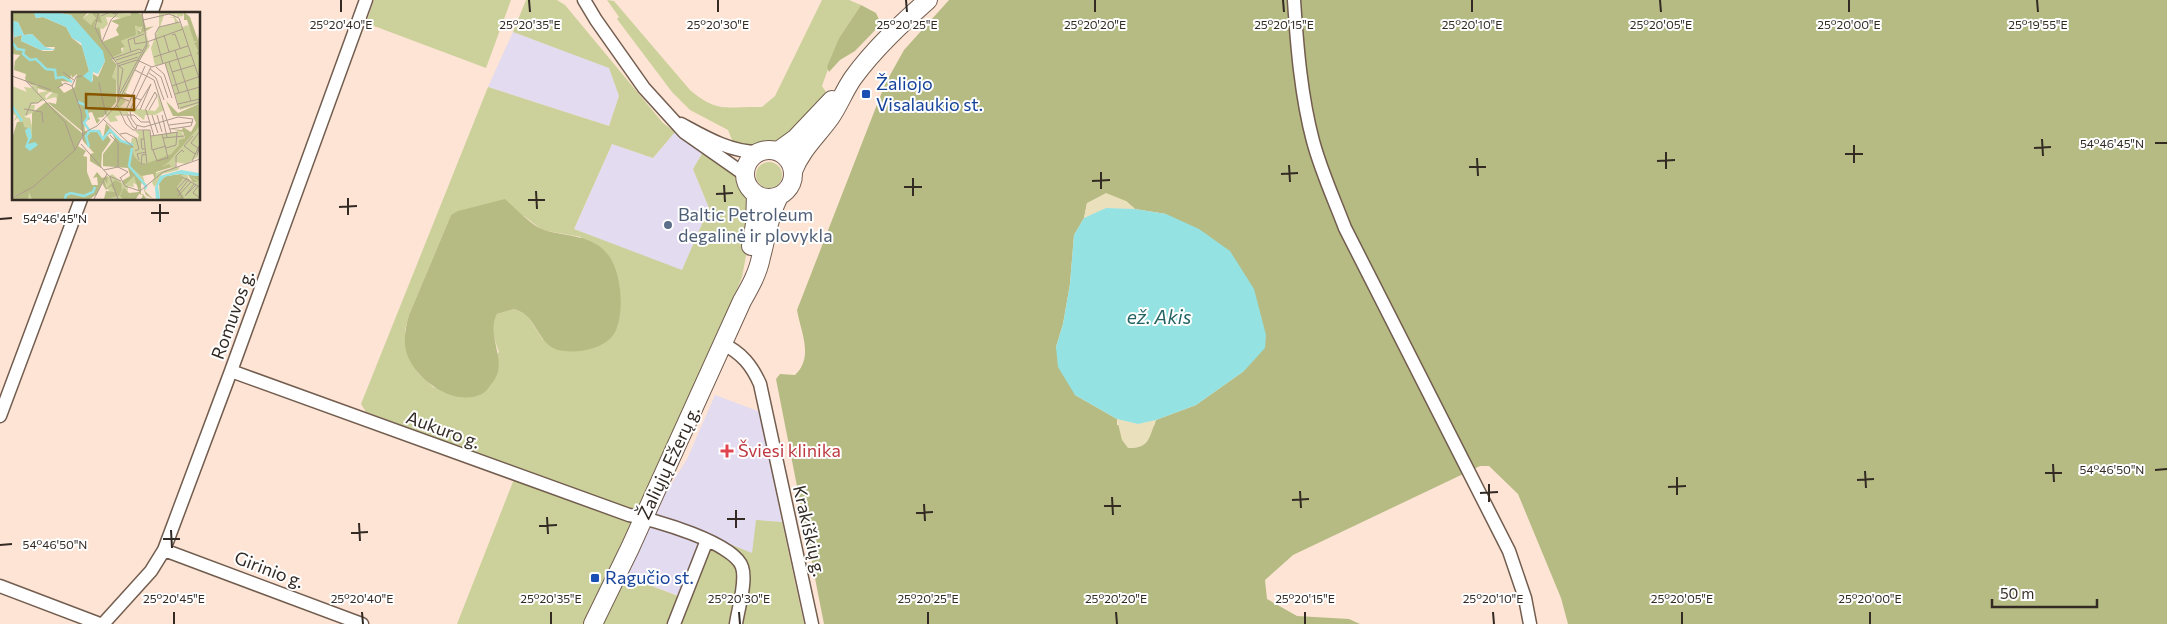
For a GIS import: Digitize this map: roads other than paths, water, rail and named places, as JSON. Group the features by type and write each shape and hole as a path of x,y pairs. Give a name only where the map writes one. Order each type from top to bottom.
{"main road":[{"path":"793,171 787,158 778,151 767,150 758,152 751,158 746,165 744,174 746,182 756,195 763,198 779,196 788,189 798,157 837,107 845,90 886,40 928,0"},
{"path":"778,151 796,138 830,101 845,90"},
{"name":"Žaliųjų Ežerų g.","path":"742,301 755,224 756,195"},
{"name":"Žaliųjų Ežerų g.","path":"593,624 742,301 754,279 761,258 770,214 779,196"}],"street":[{"path":"152,12 156,0"},
{"name":"Romuvos g.","path":"101,624 151,571 164,550 232,371 366,0"},
{"path":"584,0 644,88 672,120 692,140 744,174"},
{"path":"1294,0 1303,86 1313,141 1327,183 1345,228 1509,551 1523,591 1530,624"},
{"path":"672,120 728,147 742,152 758,152"},
{"path":"0,416 81,200"},
{"name":"Krakiškių g.","path":"723,344 743,357 754,370 763,391 778,470 812,624"},
{"name":"Aukuro g.","path":"232,371 625,514 644,517 707,540 728,551 736,557 742,566 744,575 736,624"},
{"path":"674,624 707,540"},
{"name":"Girinio g.","path":"164,550 362,624"},
{"path":"0,586 101,624"}],"water":[{"name":"ež. Akis","path":"1106,208 1135,209 1166,214 1199,229 1230,251 1254,289 1266,335 1265,348 1244,371 1196,405 1156,420 1138,424 1117,419 1075,395 1058,367 1056,347 1063,324 1070,284 1074,235 1084,218"}],"place":[{"name":"Žaliojo Visalaukio st.","path":"866,94"},
{"name":"Baltic Petroleum degalinė ir plovykla","path":"668,225"},
{"name":"Šviesi klinika","path":"727,451"},
{"name":"Ragučio st.","path":"595,578"}]}
